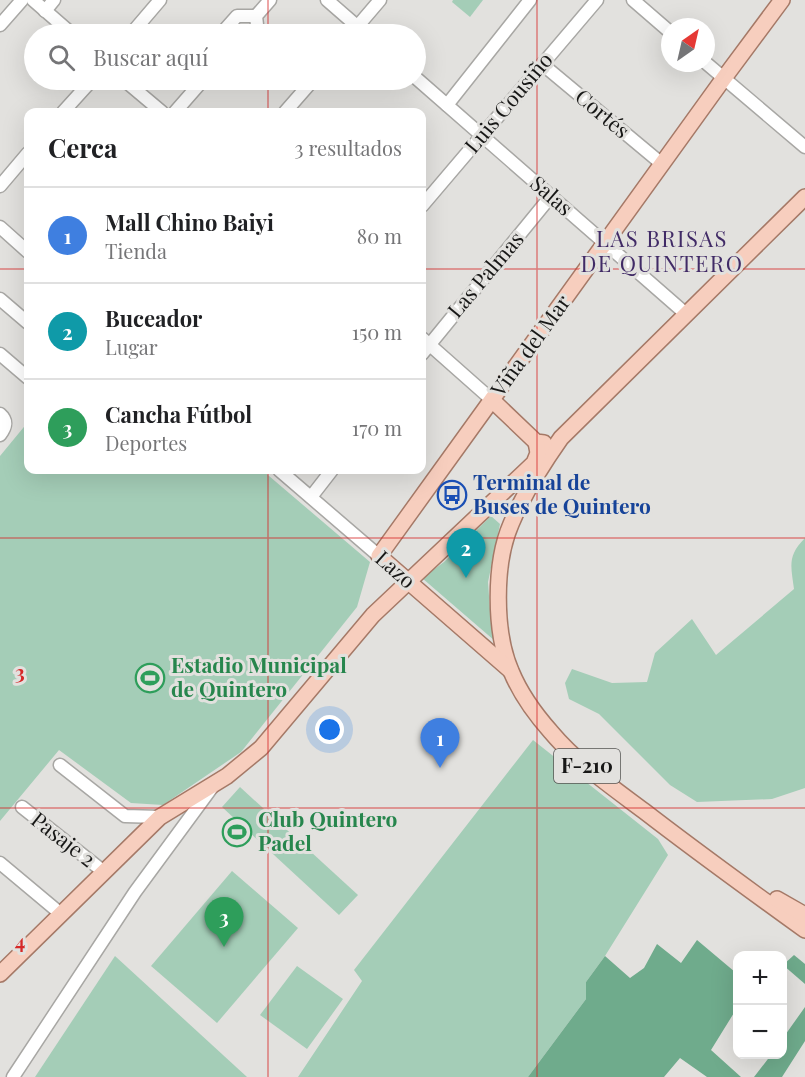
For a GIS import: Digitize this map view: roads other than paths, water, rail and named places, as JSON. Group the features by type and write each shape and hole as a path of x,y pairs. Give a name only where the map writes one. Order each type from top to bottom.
{"main road":[{"name":"Viña del Mar","path":"379,556 779,1"},
{"path":"536,442 550,442 561,438 805,197"},
{"path":"0,974 160,817 214,784 245,762 272,738 359,629 536,460 538,453 536,442 492,400"},
{"name":"F-210","path":"561,438 537,473 510,526 502,560 499,601 503,640 510,670 539,718 564,746 684,842 805,930"},
{"path":"490,506 510,526"},
{"name":"Lazo","path":"379,556 510,670"},
{"path":"272,738 311,678 363,610 384,593 408,580"},
{"path":"359,629 358,621 363,610"},
{"name":"F-210","path":"684,842 805,915"}],"street":[{"path":"0,25 22,0"},
{"path":"33,0 60,24"},
{"path":"45,11 54,0"},
{"path":"139,24 160,0"},
{"path":"257,24 256,16 270,0"},
{"path":"327,0 350,24"},
{"path":"364,24 380,0"},
{"path":"447,105 530,0"},
{"name":"Luis Cousiño","path":"426,201 597,0"},
{"path":"633,0 661,24"},
{"path":"230,24 237,16 256,16"},
{"name":"Cortés","path":"542,64 662,164"},
{"path":"715,70 805,147"},
{"name":"Salas","path":"426,87 686,314"},
{"path":"67,108 83,90"},
{"path":"136,90 157,108"},
{"path":"178,108 194,90"},
{"path":"288,108 304,90"},
{"path":"0,186 24,158"},
{"name":"Las Palmas","path":"426,343 551,196"},
{"path":"0,227 24,248"},
{"path":"0,299 24,319"},
{"path":"426,347 492,400"},
{"path":"0,354 24,375"},
{"path":"0,414 6,422 0,435"},
{"name":"Lazo","path":"284,474 379,556"},
{"path":"311,497 329,474"},
{"path":"60,765 125,816 160,817"},
{"path":"13,1077 135,892 214,784"},
{"name":"Pasaje 2","path":"22,807 104,872"},
{"path":"0,863 61,914"}],"place":[{"name":"Terminal de Buses de Quintero","path":"452,495"},
{"name":"Buceador","path":"466,578"},
{"name":"Estadio Municipal de Quintero","path":"150,678"},
{"name":"Mall Chino Baiyi","path":"440,768"},
{"name":"Club Quintero Padel","path":"237,832"},
{"name":"Cancha Fútbol","path":"224,947"}],"district":[{"name":"LAS BRISAS DE QUINTERO","path":"662,252"}]}
